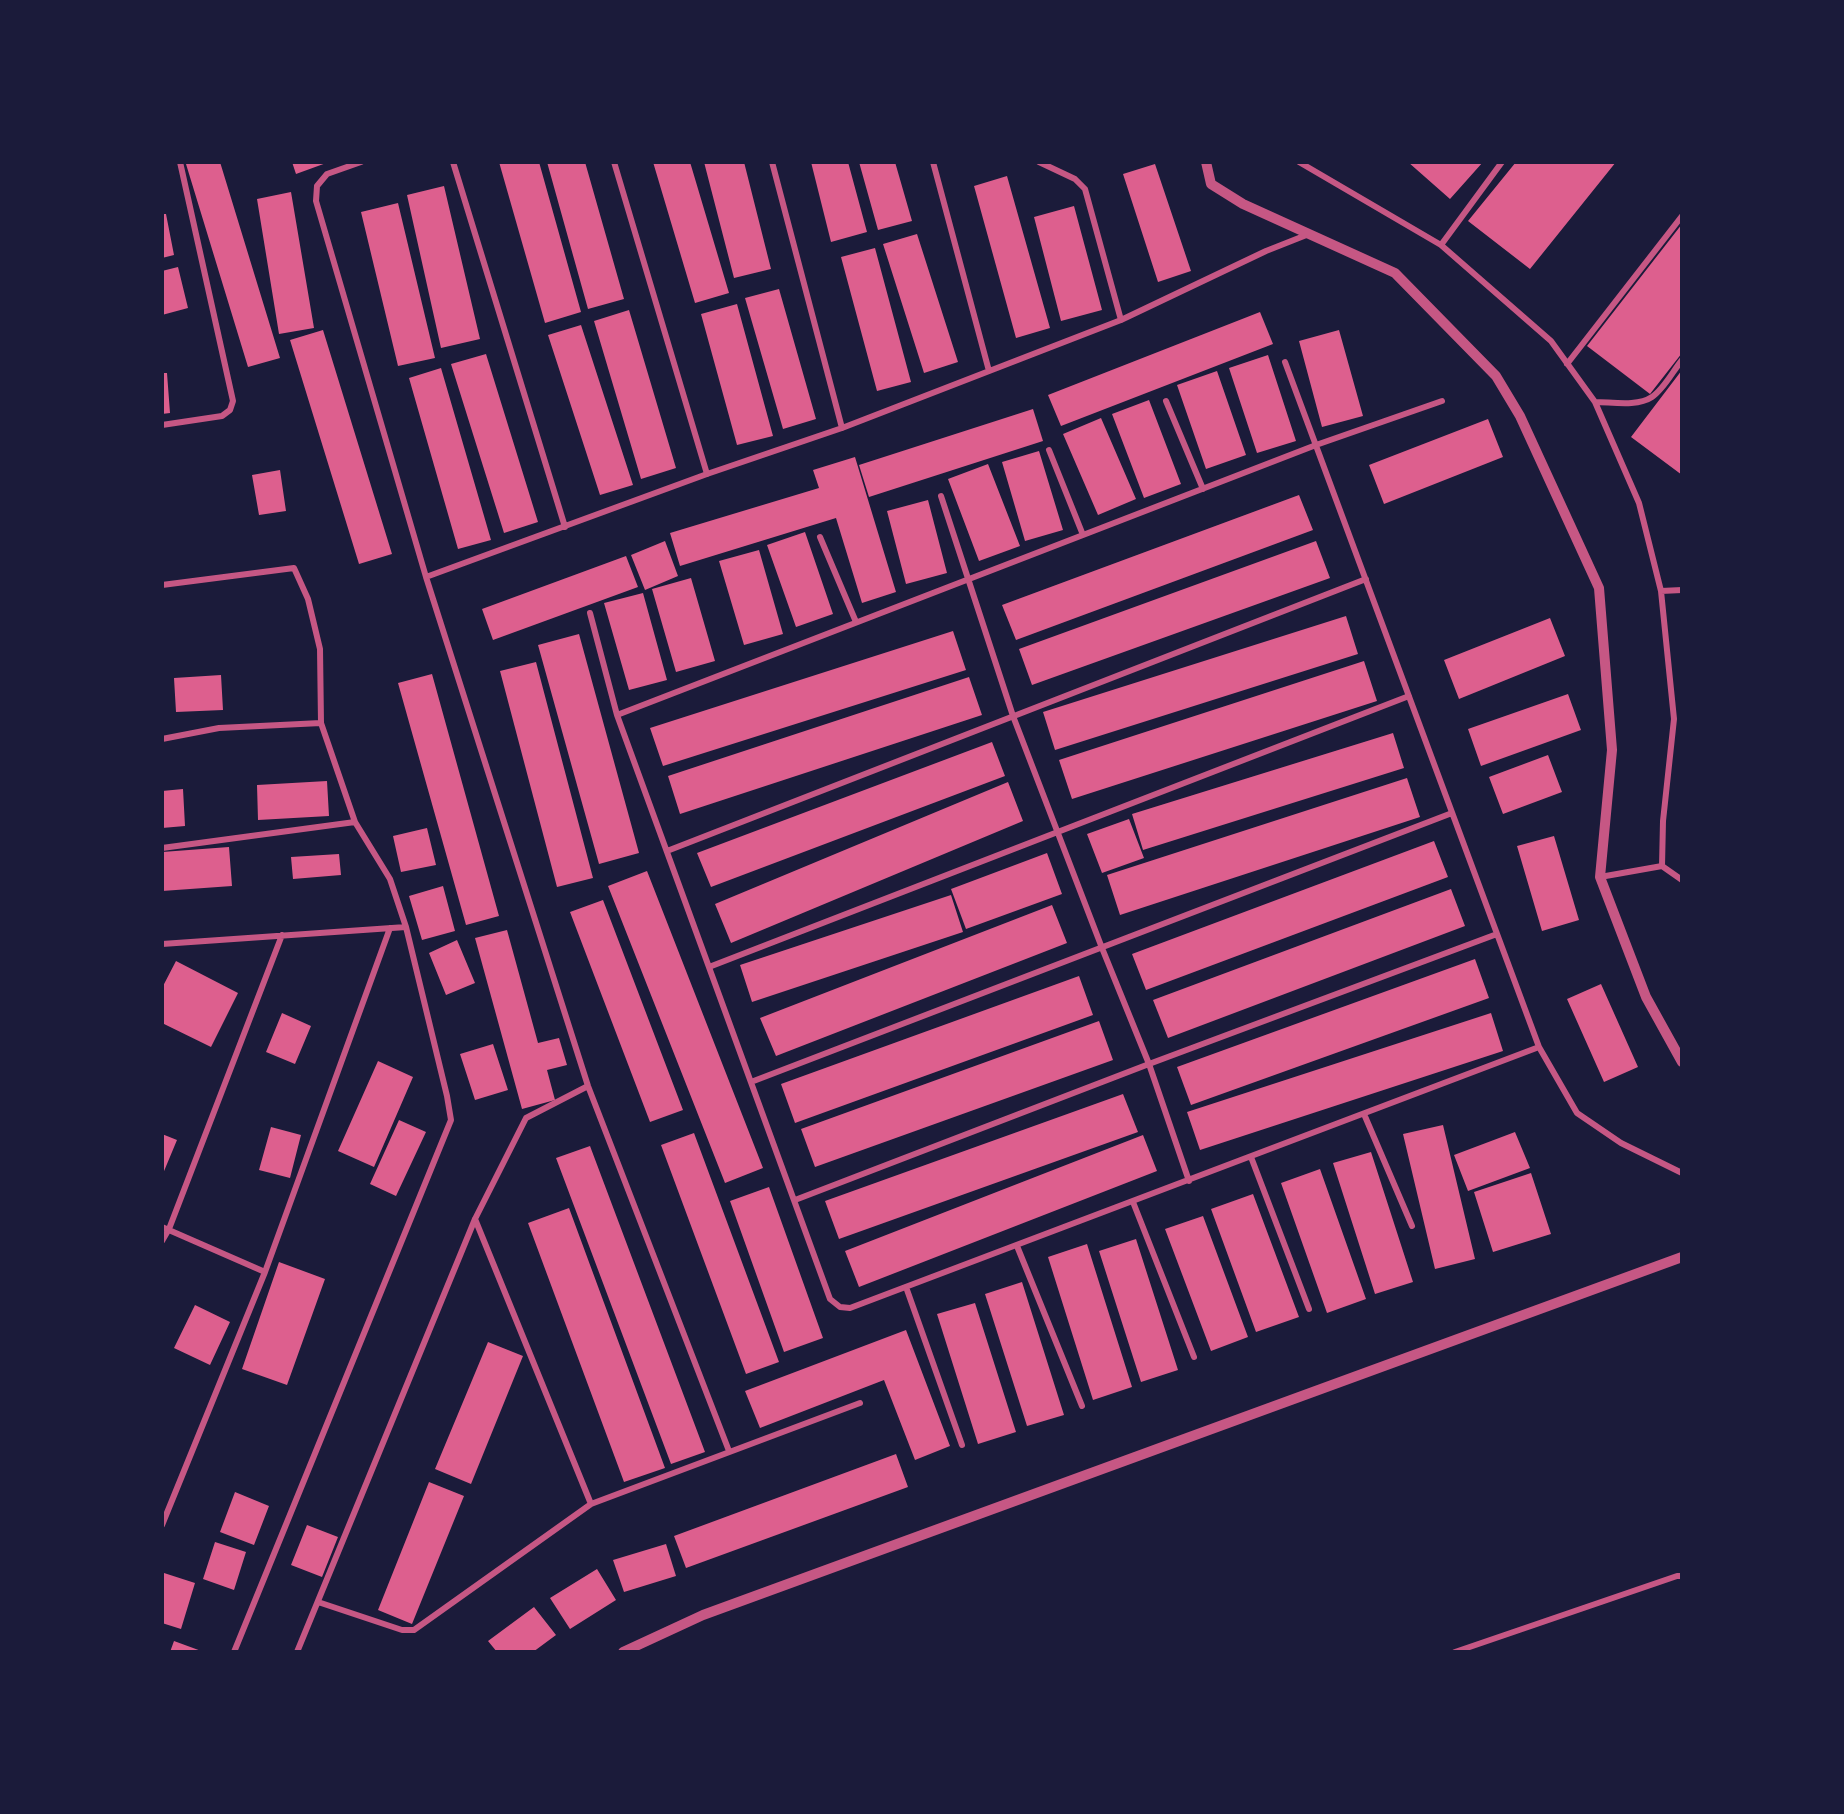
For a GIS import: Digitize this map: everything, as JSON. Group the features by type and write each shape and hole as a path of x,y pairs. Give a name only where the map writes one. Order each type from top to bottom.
{"street":[{"path":"162,425 222,416 230,410 233,401 180,162"},
{"path":"361,162 327,174 317,186 316,201 426,577 588,1086 729,1451"},
{"path":"453,162 565,526"},
{"path":"615,162 707,474"},
{"path":"772,162 842,428"},
{"path":"933,162 989,371"},
{"path":"1039,162 1075,179 1085,189 1121,320"},
{"path":"1206,162 1211,184 1243,204 1395,273 1496,376 1520,416 1599,588 1612,750 1600,877 1646,997 1682,1062"},
{"path":"1299,162 1442,245 1551,341 1595,402 1639,503 1661,591 1674,719 1663,821 1662,866"},
{"path":"1442,245 1502,162"},
{"path":"1567,364 1682,216"},
{"path":"426,577 707,474 842,428 1121,320 1266,251 1310,234"},
{"path":"1595,402 1646,400 1654,396 1682,360"},
{"path":"1285,362 1539,1047 1577,1113 1621,1143 1682,1173"},
{"path":"1166,401 1203,489"},
{"path":"617,715 1203,489 1442,401"},
{"path":"1049,450 1083,535"},
{"path":"941,496 1013,716 1149,1064 1189,1181"},
{"path":"820,537 856,622"},
{"path":"162,585 294,568 308,599 320,649 321,723 354,822 390,879 406,927 447,1096 450,1120 234,1652"},
{"path":"667,850 1365,579"},
{"path":"1661,591 1682,590"},
{"path":"590,612 617,715 830,1299 840,1307 850,1308 1017,1246 1539,1047"},
{"path":"709,967 1409,696"},
{"path":"162,739 219,728 321,723"},
{"path":"751,1082 1452,813"},
{"path":"162,848 354,822"},
{"path":"1600,877 1662,866 1682,880"},
{"path":"162,944 406,927"},
{"path":"162,1525 265,1272 390,928"},
{"path":"795,1200 1497,934"},
{"path":"162,1240 282,935"},
{"path":"297,1652 476,1220 526,1118 588,1086"},
{"path":"1364,1114 1412,1226"},
{"path":"1251,1157 1309,1309"},
{"path":"1133,1202 1194,1357"},
{"path":"476,1220 591,1504"},
{"path":"165,1228 265,1272"},
{"path":"1017,1246 1082,1406"},
{"path":"623,1652 703,1615 1682,1257"},
{"path":"906,1287 962,1445"},
{"path":"318,1602 402,1630 414,1630 591,1504 860,1403"},
{"path":"1455,1652 1682,1576"}],"building":[{"path":"220,162 280,358 248,367 186,164"},
{"path":"292,162 329,162 296,174"},
{"path":"499,162 539,162 581,312 545,323"},
{"path":"547,162 585,162 624,299 588,309"},
{"path":"653,162 690,162 729,293 695,303"},
{"path":"704,162 744,162 771,269 734,278"},
{"path":"811,162 848,162 867,232 831,242"},
{"path":"859,162 895,162 912,221 878,230"},
{"path":"1408,162 1483,162 1450,199"},
{"path":"1516,162 1616,162 1530,269 1468,221"},
{"path":"1155,164 1191,271 1158,282 1123,174"},
{"path":"1007,176 1050,328 1016,338 974,186"},
{"path":"444,186 480,339 441,348 407,195"},
{"path":"291,192 314,328 279,334 257,199"},
{"path":"398,203 435,358 398,366 361,212"},
{"path":"1074,206 1102,310 1061,321 1034,217"},
{"path":"162,214 166,214 174,255 162,258"},
{"path":"1682,224 1682,353 1650,394 1587,346"},
{"path":"917,234 958,362 924,373 883,244"},
{"path":"875,248 911,382 877,391 841,257"},
{"path":"178,267 188,308 162,315 162,271"},
{"path":"779,289 816,419 783,429 745,298"},
{"path":"737,304 773,436 737,445 701,314"},
{"path":"629,310 676,468 641,479 594,321"},
{"path":"1260,312 1273,344 1061,426 1048,395"},
{"path":"581,325 633,485 600,495 548,335"},
{"path":"323,330 392,554 359,564 290,340"},
{"path":"1339,330 1363,416 1322,427 1299,341"},
{"path":"486,354 538,522 504,533 451,364"},
{"path":"1268,355 1296,441 1257,453 1229,368"},
{"path":"441,368 491,540 458,549 409,378"},
{"path":"1682,370 1682,475 1631,437"},
{"path":"1217,371 1246,455 1206,469 1177,385"},
{"path":"162,373 167,373 170,413 162,414"},
{"path":"1149,400 1181,484 1144,498 1112,414"},
{"path":"1033,409 1043,441 869,497 859,465"},
{"path":"1101,418 1136,499 1098,515 1063,434"},
{"path":"1488,419 1503,457 1384,504 1369,465"},
{"path":"1039,451 1063,530 1025,541 1002,462"},
{"path":"855,457 896,592 862,603 836,518 680,566 670,533 819,488 813,470"},
{"path":"988,464 1020,546 979,561 948,479"},
{"path":"280,470 286,511 259,515 252,475"},
{"path":"1299,495 1313,530 1016,640 1002,605"},
{"path":"928,500 947,573 906,584 887,511"},
{"path":"805,532 833,614 796,627 767,545"},
{"path":"665,541 678,576 645,590 631,555"},
{"path":"1316,541 1330,578 1032,685 1019,649"},
{"path":"759,550 783,634 744,645 719,561"},
{"path":"626,556 638,587 493,640 482,609"},
{"path":"691,578 715,661 676,672 652,589"},
{"path":"643,593 667,680 629,690 604,603"},
{"path":"1346,616 1358,654 1055,750 1043,712"},
{"path":"1550,618 1565,656 1459,699 1444,660"},
{"path":"953,631 966,670 663,766 650,728"},
{"path":"579,634 639,853 599,864 538,645"},
{"path":"1364,661 1377,701 1072,799 1059,760"},
{"path":"536,662 593,878 557,887 500,671"},
{"path":"432,674 499,916 466,925 398,683"},
{"path":"221,675 223,710 176,712 174,678"},
{"path":"969,677 982,715 680,814 668,776"},
{"path":"1568,694 1581,730 1481,766 1468,729"},
{"path":"1393,733 1404,768 1143,850 1132,814"},
{"path":"992,742 1005,776 711,887 697,853"},
{"path":"1548,755 1562,792 1503,814 1489,777"},
{"path":"1407,778 1420,817 1120,915 1107,875"},
{"path":"327,781 329,816 258,820 257,785"},
{"path":"1008,782 1023,821 731,943 715,904"},
{"path":"183,789 185,826 162,828 162,791"},
{"path":"1129,819 1144,858 1102,873 1087,834"},
{"path":"427,828 436,865 401,872 393,836"},
{"path":"1554,836 1579,920 1542,931 1517,846"},
{"path":"1434,841 1448,877 1146,990 1132,954"},
{"path":"229,847 232,886 162,891 162,852"},
{"path":"1047,853 1062,894 966,929 951,889"},
{"path":"339,854 341,875 293,879 291,857"},
{"path":"647,871 763,1168 725,1183 608,886"},
{"path":"443,886 455,931 422,940 409,896"},
{"path":"1451,889 1465,926 1168,1038 1153,1000"},
{"path":"951,895 963,932 752,1002 740,965"},
{"path":"603,900 683,1110 650,1122 570,912"},
{"path":"1052,905 1067,943 776,1056 760,1018"},
{"path":"507,930 538,1043 559,1038 567,1065 547,1070 555,1100 522,1109 475,938"},
{"path":"457,940 475,983 446,995 429,953"},
{"path":"1475,959 1489,998 1191,1105 1177,1067"},
{"path":"176,961 238,993 211,1047 162,1023 162,988"},
{"path":"1079,976 1093,1015 795,1123 781,1084"},
{"path":"1601,984 1638,1067 1604,1082 1567,999"},
{"path":"282,1013 311,1026 295,1064 266,1052"},
{"path":"1491,1013 1503,1051 1200,1150 1187,1112"},
{"path":"1099,1021 1113,1060 815,1167 801,1129"},
{"path":"493,1044 508,1090 475,1100 460,1054"},
{"path":"378,1061 413,1077 374,1167 338,1151"},
{"path":"1123,1094 1138,1132 839,1239 825,1201"},
{"path":"399,1120 426,1132 396,1196 370,1184"},
{"path":"1443,1125 1475,1259 1435,1269 1403,1134"},
{"path":"271,1127 301,1135 290,1178 259,1170"},
{"path":"1515,1132 1530,1168 1468,1191 1454,1155"},
{"path":"694,1133 779,1362 746,1374 661,1145"},
{"path":"162,1134 177,1140 162,1176"},
{"path":"1143,1135 1157,1171 859,1287 845,1251"},
{"path":"590,1146 705,1452 671,1464 556,1158"},
{"path":"1371,1152 1413,1282 1375,1294 1333,1163"},
{"path":"1320,1169 1366,1299 1327,1313 1281,1183"},
{"path":"1531,1173 1551,1234 1493,1252 1474,1192"},
{"path":"769,1187 823,1338 784,1352 730,1201"},
{"path":"1253,1194 1299,1317 1256,1332 1211,1209"},
{"path":"569,1208 665,1468 624,1482 528,1223"},
{"path":"1203,1216 1248,1337 1211,1351 1165,1229"},
{"path":"1136,1239 1178,1370 1141,1382 1099,1251"},
{"path":"1087,1244 1132,1387 1093,1400 1048,1257"},
{"path":"279,1262 325,1279 287,1385 242,1369"},
{"path":"1022,1282 1064,1415 1027,1426 985,1294"},
{"path":"975,1303 1016,1432 978,1444 937,1314"},
{"path":"195,1305 230,1322 210,1365 174,1348"},
{"path":"906,1330 950,1446 915,1460 884,1380 760,1428 745,1391"},
{"path":"488,1342 523,1356 471,1484 435,1469"},
{"path":"896,1454 908,1487 686,1568 674,1536"},
{"path":"429,1482 464,1496 412,1624 378,1610"},
{"path":"235,1492 269,1506 254,1545 220,1532"},
{"path":"307,1525 338,1537 322,1577 291,1565"},
{"path":"215,1542 246,1552 234,1590 203,1579"},
{"path":"666,1544 676,1576 624,1592 613,1560"},
{"path":"597,1569 616,1600 570,1629 550,1598"},
{"path":"164,1573 195,1583 181,1629 162,1623"},
{"path":"534,1607 556,1635 533,1652 497,1652 488,1641"},
{"path":"174,1641 204,1652 170,1652"}]}
